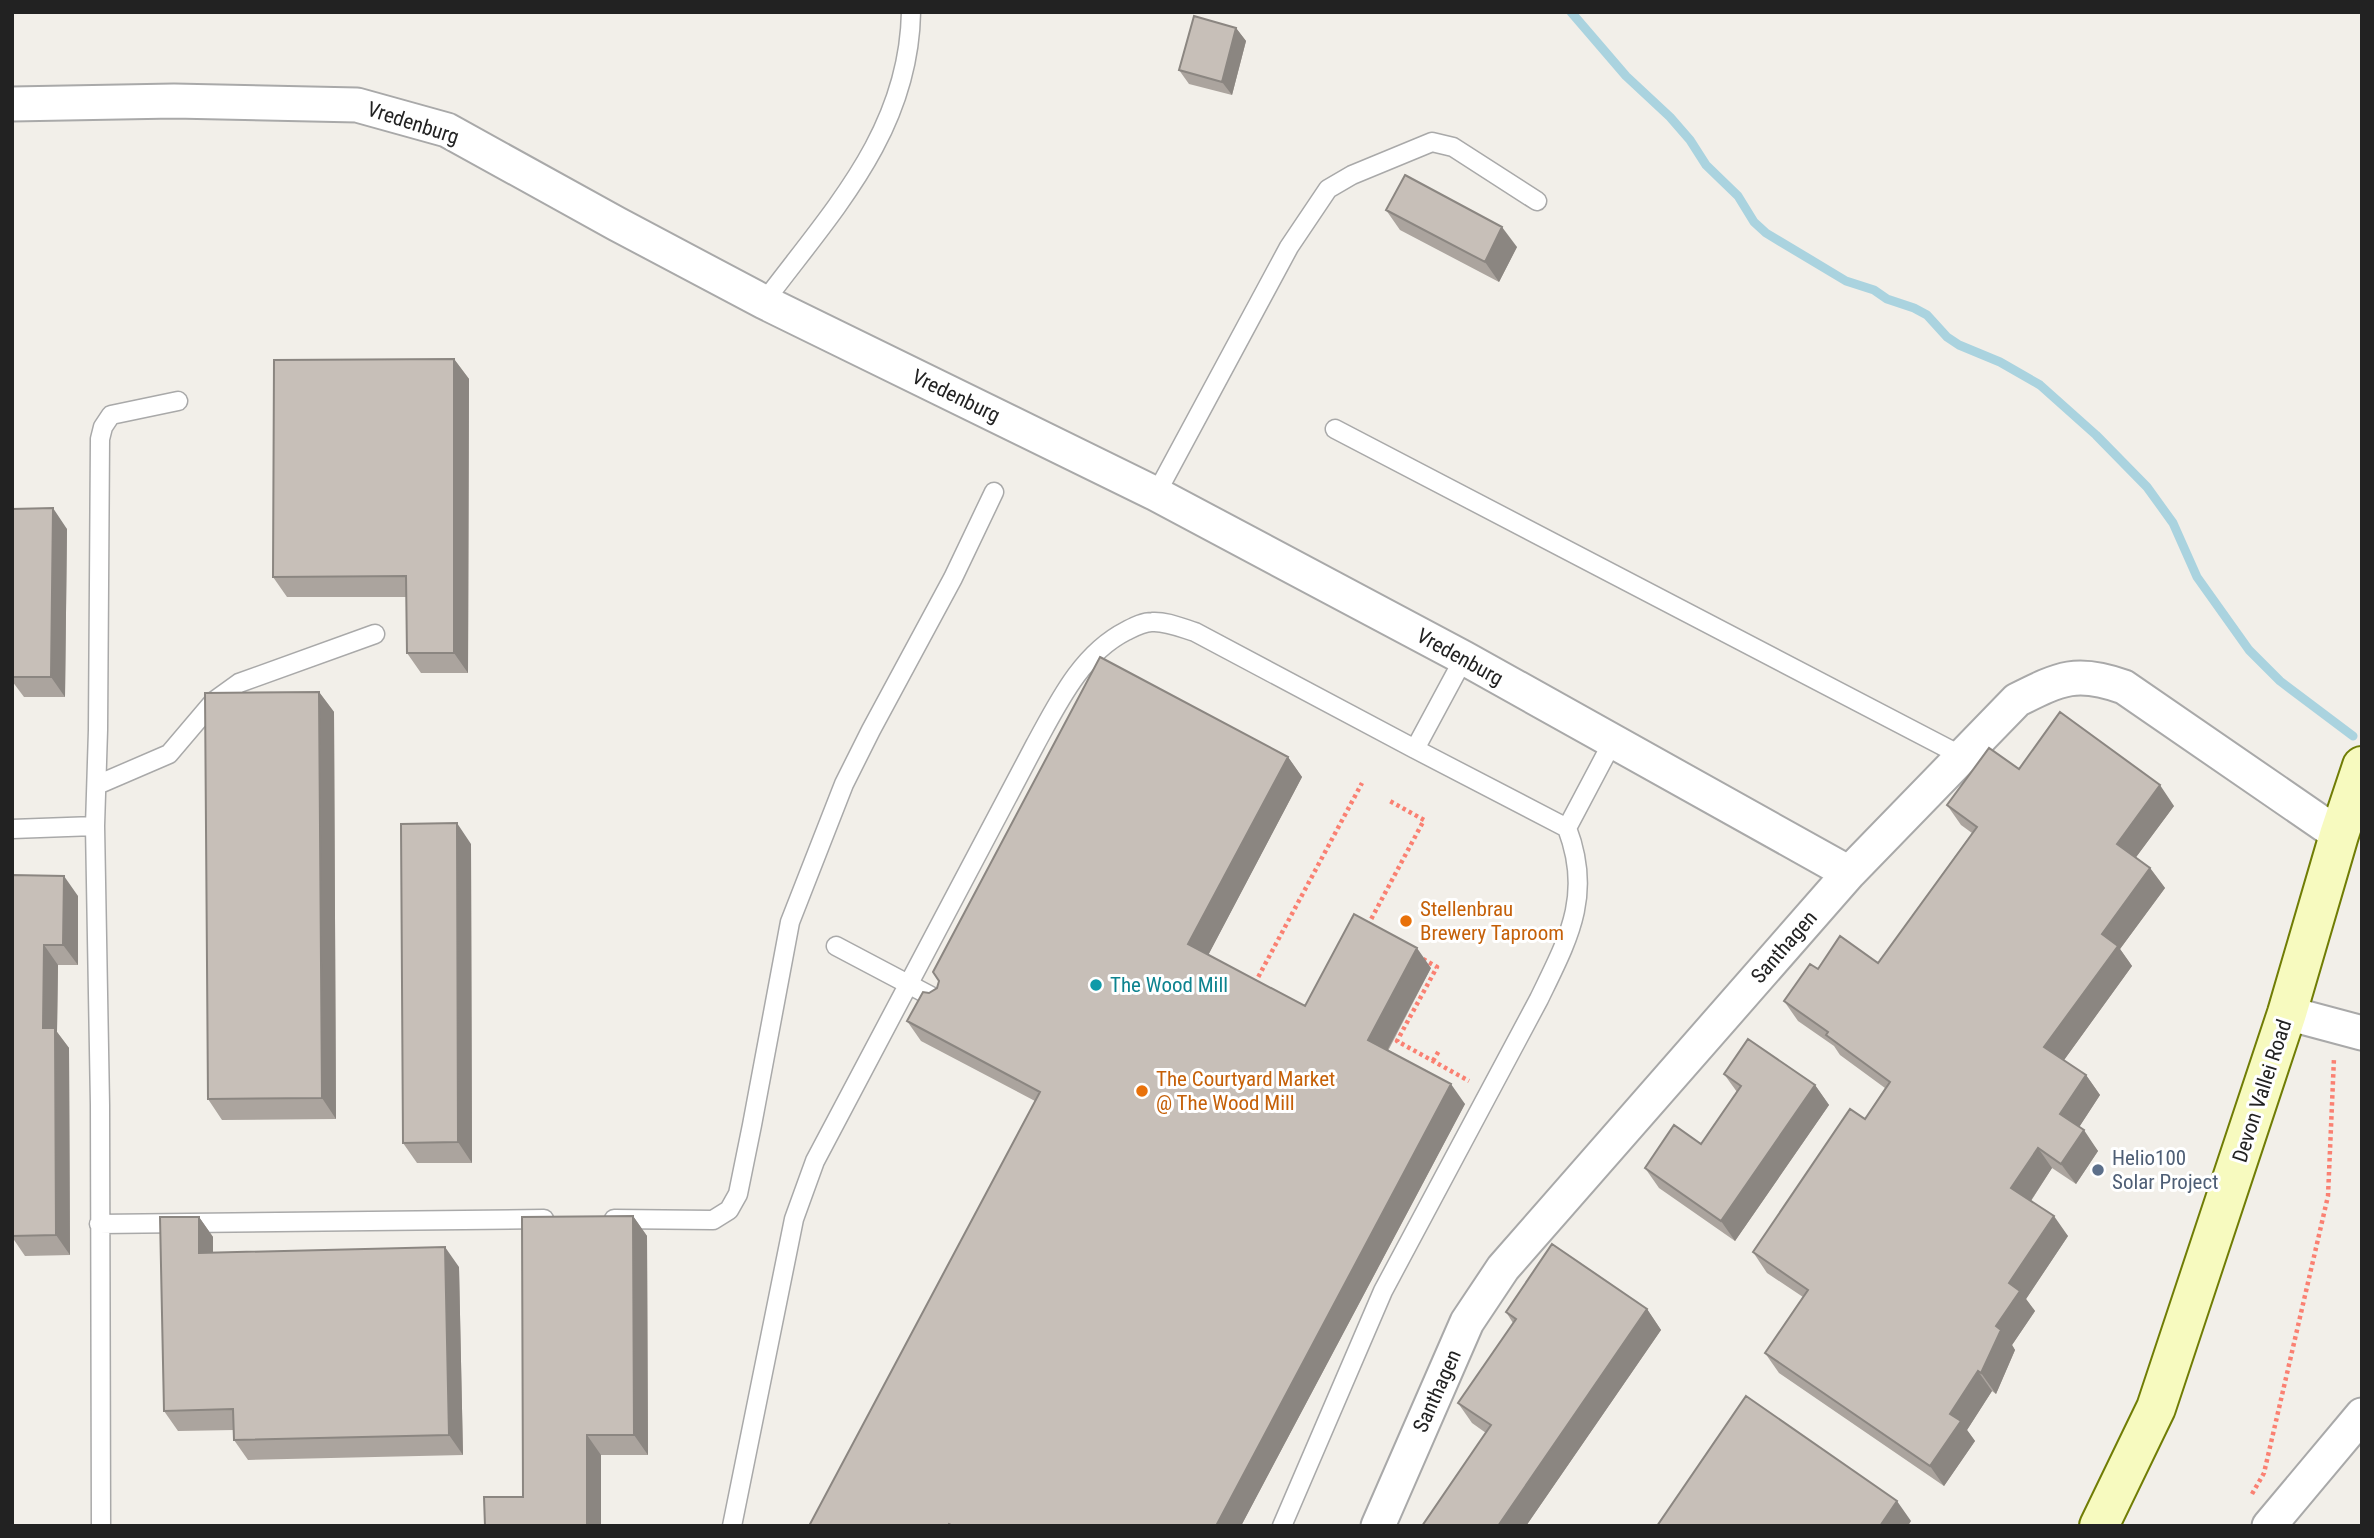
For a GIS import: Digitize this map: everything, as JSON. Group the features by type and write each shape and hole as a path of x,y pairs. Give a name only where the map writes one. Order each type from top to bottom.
{"street":[{"name":"Vredenburg","path":"12,104 174,101 357,105 447,130 764,302 1156,494 1464,658 1849,873"},
{"name":"Santhagen","path":"1378,1526 1467,1322 1489,1286 1528,1238 1849,873 2017,700 2061,680 2079,676 2100,678 2124,687 2339,835"},
{"name":"Devon Vallei Road","path":"2099,1526 2156,1408 2287,1013 2362,766"},
{"path":"2287,1013 2349,1029"},
{"path":"2259,1514 2362,1415"}],"lane":[{"path":"764,302 829,216 876,146 892,113 905,69 911,41 911,12"},
{"path":"1156,494 1289,247 1328,189 1352,175 1432,142 1452,147 1537,201"},
{"path":"101,1526 100,1105 95,826 100,439 103,427 111,415 178,401"},
{"path":"1335,429 1962,756"},
{"path":"594,1219 713,1220 729,1210 738,1194 790,922 844,784 953,578 994,492"},
{"path":"732,1526 799,1202 815,1161 1071,683 1083,666 1106,644 1138,625 1153,622 1195,632 1567,828"},
{"path":"97,785 169,754 214,701 239,683 375,634"},
{"path":"1415,749 1464,658"},
{"path":"1282,1526 1383,1291 1400,1244 1539,999 1575,919 1577,879 1574,852 1567,828 1613,741"},
{"path":"12,829 95,826"},
{"path":"836,946 942,1002"},
{"path":"99,1224 567,1219"}],"path":[{"path":"1254,983 1362,783"},
{"path":"1367,929 1424,820 1388,800"},
{"path":"1416,955 1437,967 1397,1041 1469,1081"},
{"path":"1244,978 1265,989"},
{"path":"2259,1514 2263,1473 2328,1196 2349,1029"},
{"path":"1433,1061 1440,1049"}],"building":[{"path":"1194,16 1236,28 1222,82 1179,70"},
{"path":"1405,175 1502,227 1485,262 1386,210"},
{"path":"454,359 454,653 407,653 406,576 273,577 274,360"},
{"path":"53,508 51,677 12,677 12,509"},
{"path":"1100,657 1288,757 1188,944 1305,1006 1354,914 1417,948 1368,1040 1451,1084 1216,1526 809,1526 1040,1092 907,1021 923,992 929,993 937,988 939,981 933,972"},
{"path":"319,692 322,1098 208,1099 205,693"},
{"path":"2060,712 2160,785 2117,844 2150,868 2102,934 2118,946 2044,1047 2086,1075 2060,1114 2084,1130 2061,1164 2038,1148 2011,1188 2054,1216 2009,1283 2020,1291 1996,1326 2001,1330 1981,1373 1978,1371 1950,1414 1961,1421 1930,1466 1765,1353 1808,1290 1753,1252 1850,1109 1865,1119 1890,1082 1784,1001 1810,964 1818,969 1840,936 1878,963 1977,827 1947,805 1989,748 2019,769"},
{"path":"457,823 458,1142 403,1143 401,824"},
{"path":"12,875 64,876 63,945 44,945 43,1028 55,1028 56,1235 12,1236"},
{"path":"1748,1039 1815,1085 1721,1221 1645,1168 1674,1125 1701,1144 1741,1086 1724,1074"},
{"path":"633,1216 634,1435 587,1435 587,1526 485,1526 484,1497 523,1497 522,1217"},
{"path":"160,1217 199,1217 199,1253 445,1247 449,1435 234,1440 233,1409 164,1411"},
{"path":"1552,1244 1647,1309 1498,1526 1422,1526 1491,1425 1458,1403 1516,1319 1506,1312"},
{"path":"1746,1396 1897,1501 1880,1526 1657,1526"}],"waterway":[{"path":"1571,12 1626,76 1670,117 1690,140 1706,165 1738,196 1754,222 1766,233 1846,281 1874,290 1887,299 1927,315 1947,337 1959,345 2000,362 2040,385 2096,435 2147,487 2173,523 2197,577 2249,650 2280,681 2353,736"}],"place":[{"name":"Stellenbrau Brewery Taproom","path":"1406,921"},
{"name":"The Wood Mill","path":"1096,985"},
{"name":"The Courtyard Market @ The Wood Mill","path":"1142,1091"},
{"name":"Helio100 Solar Project","path":"2098,1170"}]}
